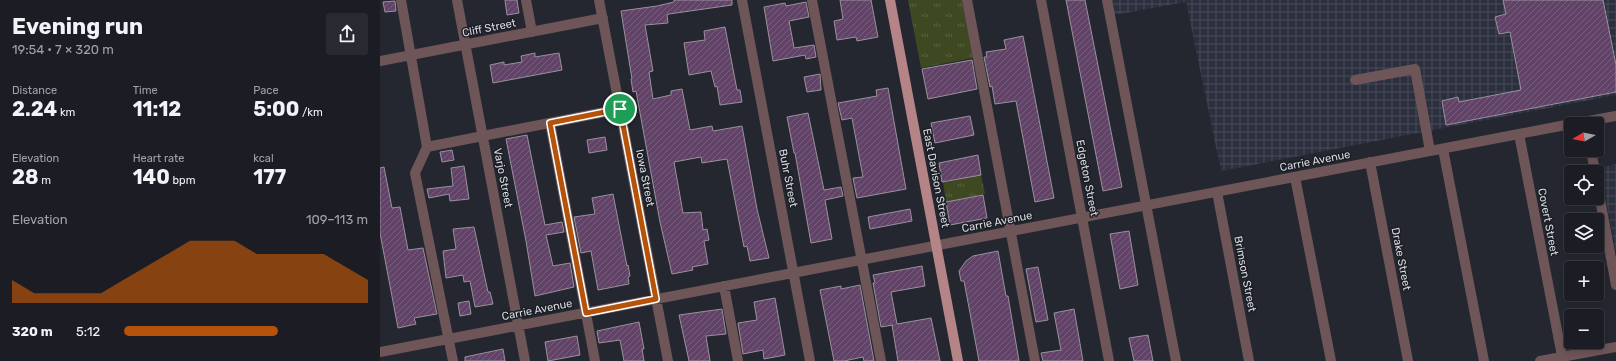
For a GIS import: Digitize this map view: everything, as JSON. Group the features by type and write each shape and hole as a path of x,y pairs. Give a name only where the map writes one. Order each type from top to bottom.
{"main road":[{"name":"East Davison Street","path":"890,0 958,361"}],"street":[{"path":"401,0 427,147 415,173 453,361"},
{"name":"Varjo Street","path":"457,0 525,361"},
{"path":"526,0 532,32"},
{"name":"Buhr Street","path":"742,0 810,361"},
{"path":"812,0 880,361"},
{"path":"966,0 1035,361"},
{"name":"Edgeton Street","path":"1041,0 1109,361"},
{"path":"1107,0 1176,361"},
{"name":"Iowa Street","path":"603,1 603,18 668,361"},
{"name":"Cliff Street","path":"380,61 603,18"},
{"path":"1355,80 1414,69 1430,151"},
{"path":"427,147 620,109"},
{"name":"Carrie Avenue","path":"1604,119 1616,116"},
{"path":"550,123 594,361"},
{"name":"Carrie Avenue","path":"380,352 1564,125"},
{"name":"Covert Street","path":"1519,134 1562,359"},
{"path":"1443,149 1484,361"},
{"name":"Drake Street","path":"1370,162 1408,361"},
{"path":"1295,177 1331,361"},
{"name":"Brimson Street","path":"1217,192 1249,361"},
{"path":"1601,205 1616,285"},
{"path":"724,286 738,361"},
{"path":"1540,361 1562,359 1616,347"}],"shaded area":[{"path":"1112,0 1616,0 1616,95 1221,171 1186,2 1114,15"},
{"path":"1616,164 1616,253 1604,189 1604,167"}],"green space":[{"path":"908,0 962,0 973,58 921,68"},
{"path":"981,175 985,194 946,202 943,182"}],"building":[{"path":"505,0 517,0 519,13 507,15"},
{"path":"674,0 732,0 732,5 669,14 667,15 668,23 645,25 653,71 649,72 653,99 671,95 671,91 682,89 690,130 712,126 713,131 742,126 757,209 769,258 750,261 747,246 744,247 727,159 702,163 701,157 674,162 683,213 701,212 703,230 707,229 709,240 704,241 708,264 692,267 693,270 672,274 660,222 636,91 633,92 621,11 657,6 674,2"},
{"path":"840,0 871,0 878,37 857,41 856,37 837,40 834,21 843,19"},
{"path":"1066,0 1085,0 1122,187 1103,191"},
{"path":"1503,0 1603,0 1616,65 1616,92 1446,125 1442,101 1458,97 1459,102 1521,90 1510,32 1499,34 1495,17 1506,14"},
{"path":"395,1 396,11 385,12 383,2"},
{"path":"806,2 809,17 789,21 794,48 814,45 816,57 806,59 805,55 773,61 764,7 785,3 786,6"},
{"path":"725,27 737,90 740,90 742,102 720,105 717,86 715,87 711,71 689,75 684,43 705,40 704,31"},
{"path":"1023,36 1054,198 1035,202 1016,101 995,104 984,57 987,57 986,52 1006,49 1004,40"},
{"path":"535,53 535,57 559,53 562,70 493,83 490,65 504,62 504,65 522,62 521,56"},
{"path":"972,60 977,89 928,99 922,69"},
{"path":"820,74 821,90 807,92 804,77"},
{"path":"888,88 906,189 857,198 853,178 863,177 852,118 842,120 838,103 877,96 876,90"},
{"path":"808,113 824,190 841,187 843,196 825,200 832,239 811,243 787,117"},
{"path":"970,116 974,135 935,143 931,123"},
{"path":"527,135 545,225 562,222 564,232 546,235 553,266 570,263 574,287 535,296 506,139"},
{"path":"605,137 607,150 589,153 587,140"},
{"path":"452,150 454,160 442,162 440,152"},
{"path":"978,155 981,175 942,182 939,163"},
{"path":"464,166 469,199 450,201 449,194 429,198 427,189 453,186 451,168"},
{"path":"384,167 392,208 400,207 408,250 423,248 437,314 414,318 416,324 398,328 380,233 380,168"},
{"path":"613,194 630,276 628,277 629,284 598,290 591,251 581,253 574,217 595,214 592,198"},
{"path":"983,195 987,218 950,225 946,202"},
{"path":"910,209 912,221 870,229 868,217"},
{"path":"474,227 488,292 490,292 493,304 475,307 470,281 464,282 463,275 446,278 443,251 456,249 453,229"},
{"path":"1129,231 1138,285 1120,289 1110,234"},
{"path":"998,251 1006,296 1008,296 1019,361 979,361 964,281 961,281 959,271 966,261 973,256"},
{"path":"922,266 925,286 891,292 897,324 931,318 940,361 898,361 892,325 881,327 873,283 875,283 873,275"},
{"path":"1038,267 1048,320 1036,322 1026,269"},
{"path":"860,285 874,361 864,361 863,357 844,361 834,361 820,290 841,286 841,289"},
{"path":"775,298 785,355 764,359 763,350 743,354 738,323 757,320 754,302"},
{"path":"469,301 471,314 460,316 458,303"},
{"path":"722,309 726,334 706,336 710,361 689,361 679,315"},
{"path":"1074,309 1083,361 1043,361 1041,353 1061,350 1054,313"},
{"path":"639,322 644,349 642,349 644,361 624,361 620,340 599,343 597,331"},
{"path":"1148,335 1153,361 1134,361 1129,338"},
{"path":"577,336 580,355 548,361 545,342"},
{"path":"503,349 505,361 465,361 465,357"}],"route":[{"path":"620,109 656,299 586,313 550,123 620,109"}]}
